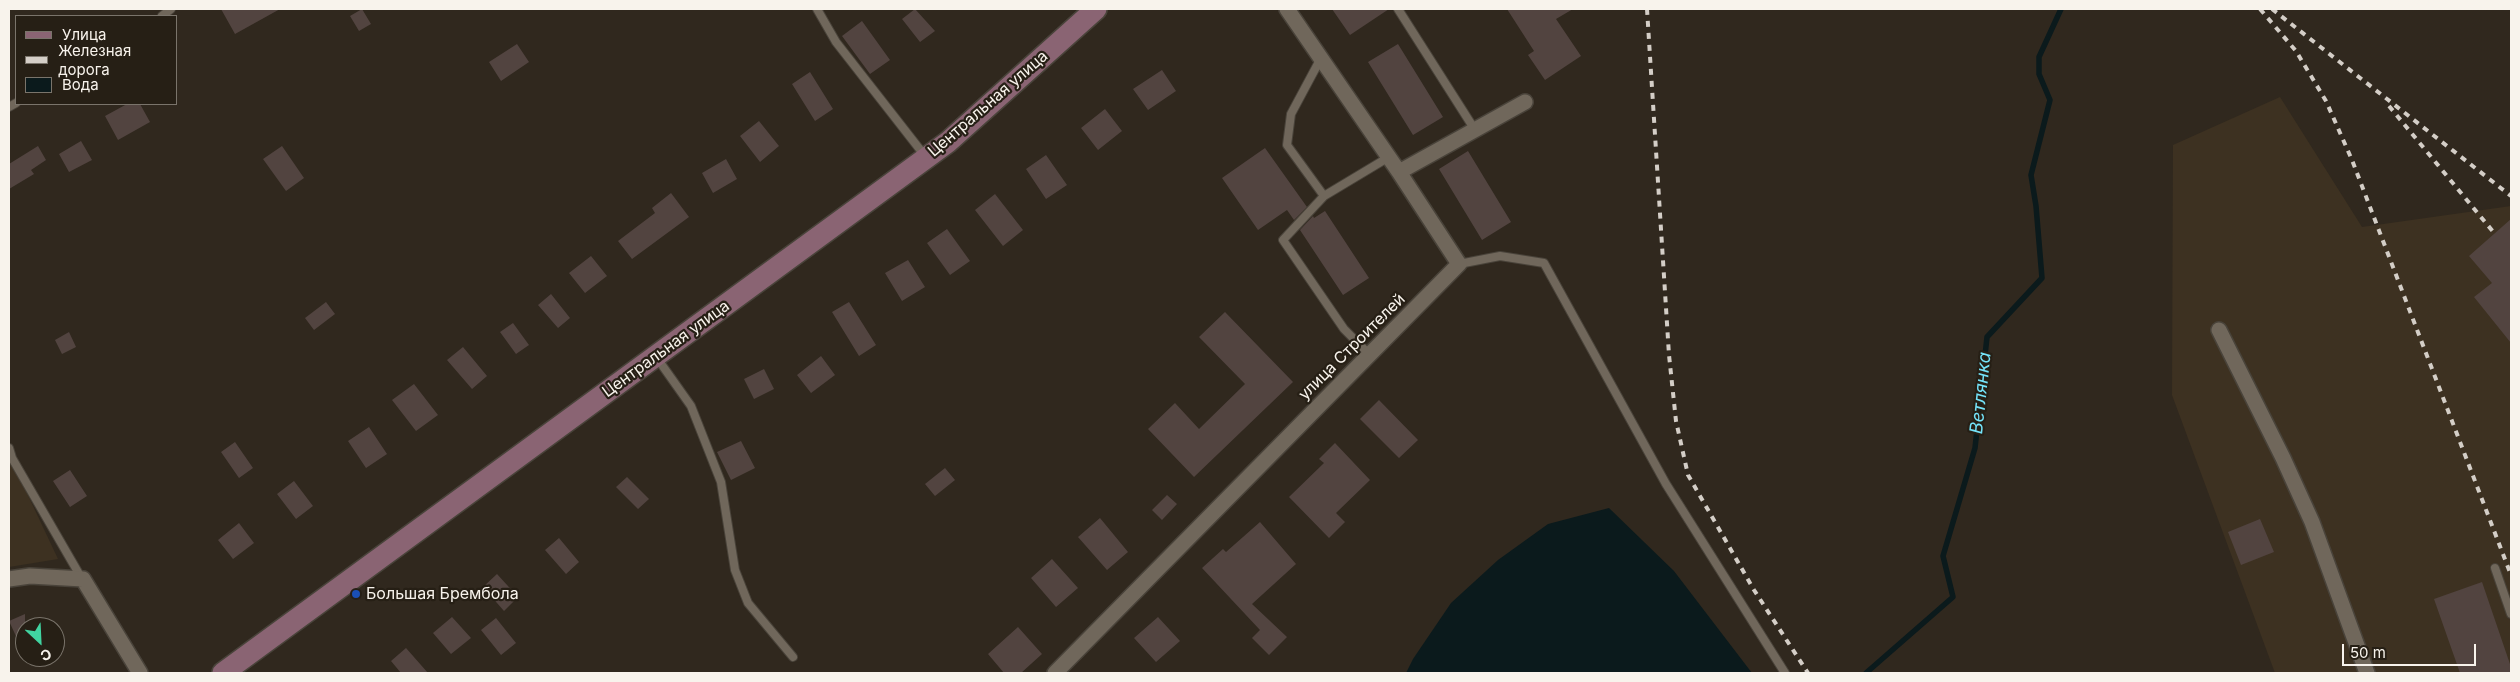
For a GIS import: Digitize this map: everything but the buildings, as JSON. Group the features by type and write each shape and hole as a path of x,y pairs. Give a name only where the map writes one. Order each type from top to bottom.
{"main road":[{"name":"Центральная улица","path":"223,673 927,158 948,142 1096,9"}],"street":[{"path":"1287,9 1389,157 1459,264"},
{"path":"1399,172 1526,102"},
{"name":"улица Строителей","path":"1055,673 1459,264"},
{"path":"2219,330 2283,458 2312,522 2367,673"},
{"path":"9,580 30,576 82,579 140,673"}],"lane":[{"path":"817,9 836,42 927,158"},
{"path":"1398,9 1475,130"},
{"path":"1321,58 1291,114 1287,145 1324,196"},
{"path":"1369,354 1344,329 1283,240 1324,196 1389,157"},
{"path":"1459,264 1500,256 1544,263 1666,484 1785,673"},
{"path":"656,356 691,406 721,482 735,570 748,603 792,657"},
{"path":"9,448 12,458 82,579"},
{"path":"2495,568 2511,614"}],"shaded area":[{"path":"2280,97 2362,227 2511,206 2511,673 2275,673 2172,395 2173,145"},
{"path":"9,455 58,559 9,567"}],"water":[{"path":"1609,508 1674,571 1752,673 1406,673 1413,659 1451,603 1498,560 1548,524"}],"waterway":[{"name":"Ветлянка","path":"1866,673 1953,597 1943,556 1975,448 1987,337 2042,278 2036,206 2031,175 2050,100 2039,74 2039,57 2061,9"}],"railway":[{"path":"1647,9 1669,355 1676,421 1688,475 1754,590 1808,673"},
{"path":"2260,9 2296,51 2326,101 2352,160 2511,575"},
{"path":"2272,9 2511,196"},
{"path":"2389,106 2495,234"}],"place":[{"name":"Большая Брембола","path":"356,594"}]}
